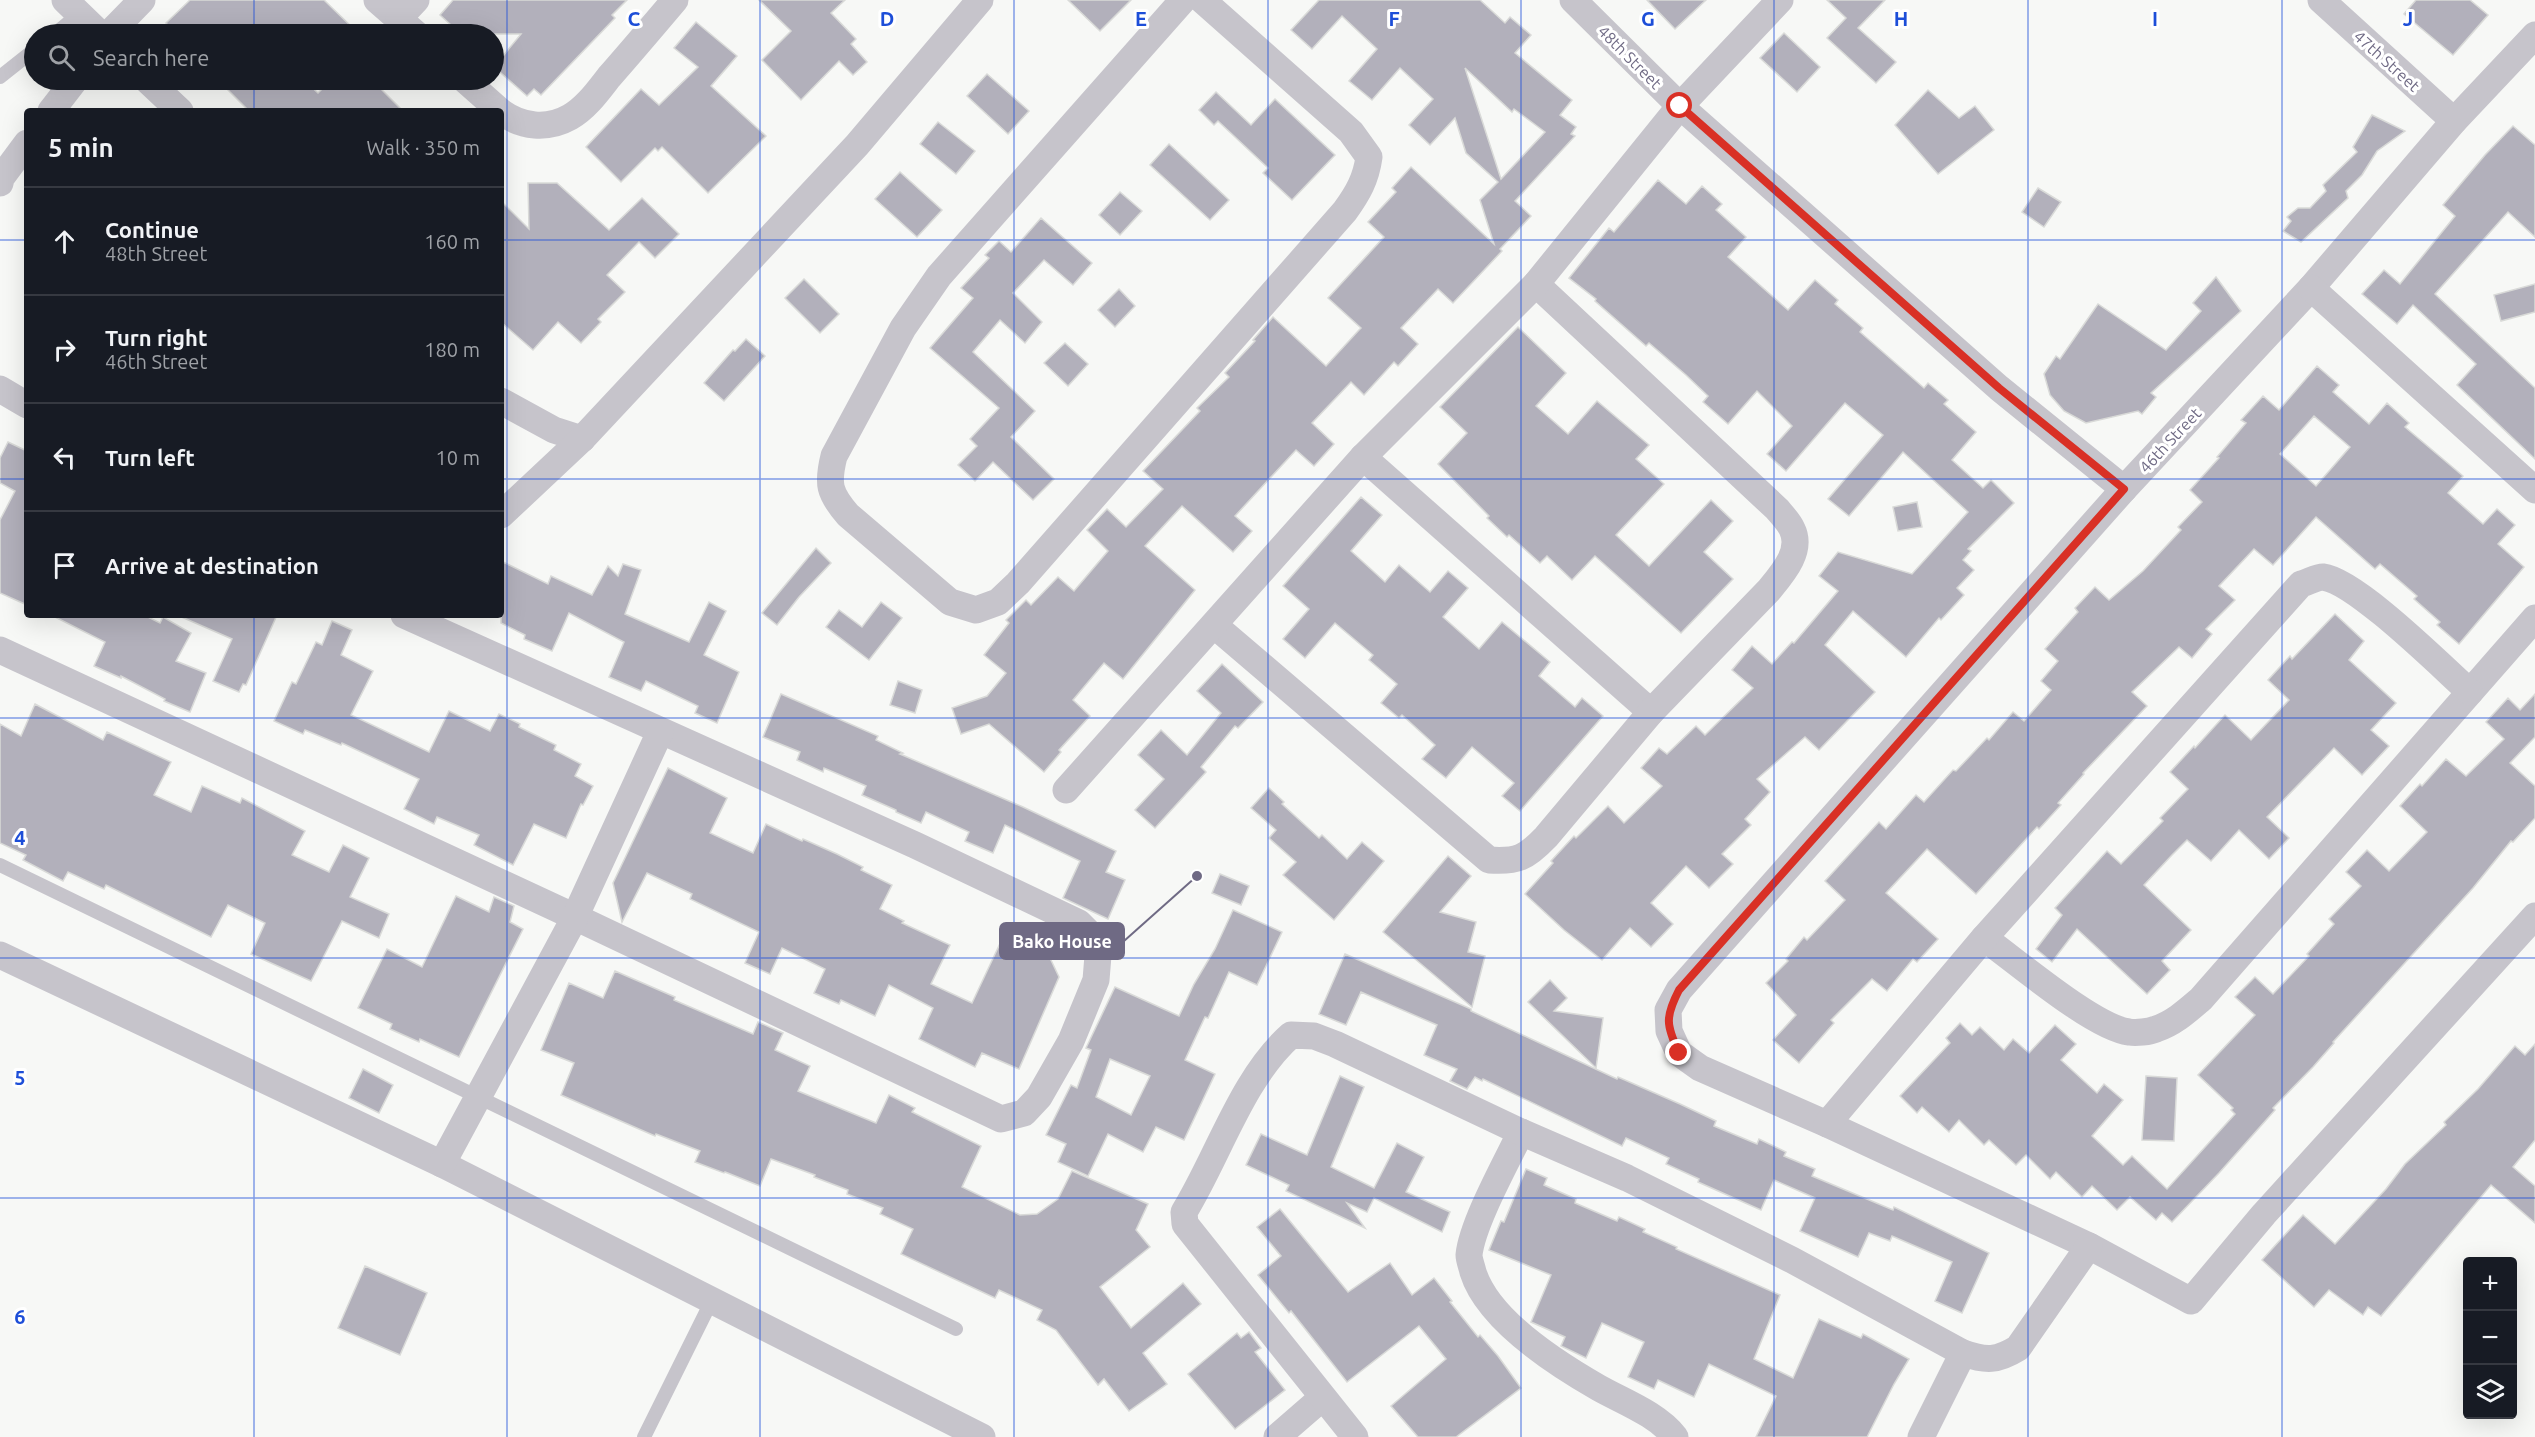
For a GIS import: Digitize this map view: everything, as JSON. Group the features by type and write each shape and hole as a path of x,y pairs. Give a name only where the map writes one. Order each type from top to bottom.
{"street":[{"path":"119,24 142,0"},
{"path":"377,0 410,18"},
{"path":"504,113 528,125 550,125 572,116 589,101 675,0"},
{"path":"504,512 582,439 857,145 980,0"},
{"path":"1183,0 939,276 903,328 834,456 828,478 834,499 848,515 950,602 976,610 998,602 1018,583 1345,211 1366,176 1369,157 1351,132 1202,0"},
{"name":"48th Street","path":"1573,0 1680,106 1999,388 2124,489"},
{"path":"1066,790 1363,457 1536,284 1680,106 1780,0"},
{"name":"47th Street","path":"2321,0 2454,121"},
{"path":"72,7 90,24"},
{"name":"46th Street","path":"1827,1124 1700,1068 1679,1053 1669,1031 1668,1010 1679,990 2124,489 2311,288 2454,121 2535,35"},
{"path":"53,108 67,90"},
{"path":"158,90 177,108"},
{"path":"477,90 498,108"},
{"path":"0,183 1,178 24,147"},
{"path":"1214,625 1489,860 1512,861 1531,853 1651,712 1769,590 1786,568 1795,550 1793,530 1777,509 1536,284"},
{"path":"2311,288 2535,490"},
{"path":"0,389 24,403"},
{"path":"504,403 554,430 582,439"},
{"path":"1363,457 1651,712"},
{"path":"2470,692 2370,603 2346,585 2322,577 2301,584 1984,938 1827,1124 2089,1246 2191,1301 2264,1214 2535,916"},
{"path":"0,651 575,917 1001,1119 1024,1113 1039,1097 1071,1041 1096,980 1099,943 1079,923 915,845 411,618"},
{"path":"1984,938 2078,1008 2104,1023 2128,1032 2155,1030 2179,1019 2201,999 2535,618"},
{"path":"442,1164 575,917 660,732"},
{"path":"0,955 442,1164 982,1437"},
{"path":"1354,1437 1185,1224 1184,1212 1228,1128 1276,1048 1291,1035 1314,1036 1521,1132 1627,1178 1792,1260 1963,1353 1982,1360 2003,1357 2018,1348 2089,1246"},
{"path":"1521,1132 1475,1230 1469,1256 1476,1279 1490,1303 1515,1331 1587,1381 1665,1425 1675,1437"},
{"path":"1921,1437 1963,1353"},
{"path":"1277,1437 1322,1398"}],"lane":[{"path":"61,24 72,7"},
{"path":"0,77 24,58"},
{"path":"0,865 957,1329"},
{"path":"644,1437 712,1300"}],"building":[{"path":"190,0 324,0 349,24 167,24"},
{"path":"453,0 627,0 612,15 615,18 541,95 534,89 527,96 504,76 504,55 521,34 504,34 504,24 450,24 440,15"},
{"path":"759,0 845,0 831,13 856,39 851,44 867,62 853,75 839,61 801,100 762,60 791,31"},
{"path":"1068,0 1131,0 1100,31"},
{"path":"1319,0 1480,0 1505,23 1510,17 1531,35 1515,53 1572,100 1560,115 1576,127 1571,134 1575,136 1515,201 1531,216 1500,249 1502,251 1453,303 1438,289 1401,328 1418,344 1398,366 1394,362 1364,395 1351,382 1312,423 1334,444 1314,466 1296,450 1235,516 1252,531 1233,552 1182,506 1145,546 1195,590 1123,679 1104,663 1073,700 1090,716 1059,750 1061,752 1044,772 989,724 961,734 952,708 987,696 1006,673 984,655 1009,623 1006,620 1026,600 1031,605 1058,577 1074,591 1108,551 1087,530 1107,509 1126,527 1163,489 1143,471 1200,411 1197,408 1229,377 1225,373 1255,341 1253,340 1273,317 1326,366 1361,328 1328,298 1384,237 1368,222 1396,192 1392,188 1411,167 1494,244 1480,200 1498,182 1466,153 1455,118 1430,145 1409,125 1433,99 1400,68 1372,100 1349,81 1377,49 1342,16 1312,49 1291,30","holes":["1465,68 1512,112 1514,109 1545,132 1501,179"]},
{"path":"1647,0 1706,0 1675,29"},
{"path":"1827,0 1885,0 1858,28 1896,62 1876,83 1827,38 1846,18"},
{"path":"2416,0 2470,0 2488,15 2453,55 2404,14"},
{"path":"696,22 737,56 711,86 766,136 708,193 662,147 658,151 655,148 621,182 586,147 641,89 659,105 698,67 674,48"},
{"path":"1784,33 1820,67 1797,92 1760,58"},
{"path":"987,74 1029,111 1008,134 967,96"},
{"path":"228,90 315,90 318,93 321,90 382,90 400,108 246,108"},
{"path":"1928,90 1959,118 1975,106 1994,130 1938,174 1895,125"},
{"path":"1216,92 1251,125 1275,99 1335,155 1292,200 1263,173 1268,168 1218,121 1214,125 1199,110"},
{"path":"2372,115 2405,131 2377,151 2362,175 2346,191 2348,198 2301,242 2283,231 2291,221 2287,217 2298,208 2310,208 2326,191 2323,185 2357,152 2353,147"},
{"path":"938,122 975,151 956,174 920,144"},
{"path":"2513,126 2535,145 2535,237 2508,212 2435,294 2535,388 2535,459 2457,385 2476,364 2413,305 2397,324 2362,294 2384,270 2400,284 2455,216 2443,205"},
{"path":"1169,144 1229,200 1210,220 1150,165"},
{"path":"900,172 942,210 917,237 875,199"},
{"path":"1658,180 1686,204 1702,186 1722,204 1716,210 1746,237 1728,257 1788,310 1815,280 1838,300 1835,304 1863,328 1860,332 1924,388 1928,383 1948,400 1944,404 1976,432 1952,460 1983,488 1991,480 2014,503 1968,549 1971,551 1963,560 1974,570 1957,588 1964,595 1941,620 1939,618 1906,657 1853,611 1825,645 1875,692 1819,750 1805,737 1757,779 1770,792 1745,819 1751,825 1722,854 1733,864 1709,888 1686,866 1651,903 1673,924 1651,947 1630,928 1602,960 1564,930 1525,894 1553,863 1551,861 1574,836 1576,838 1608,806 1624,823 1662,786 1641,768 1659,748 1667,754 1696,726 1705,735 1753,688 1732,670 1752,646 1772,664 1792,642 1794,643 1838,591 1819,576 1838,552 1912,574 1968,512 1903,452 1849,516 1828,499 1883,435 1845,403 1786,471 1767,454 1792,426 1757,391 1728,424 1703,402 1708,396 1686,375 1649,343 1646,346 1595,301 1596,299 1569,278 1609,228 1614,232"},
{"path":"528,183 557,183 609,230 642,198 679,234 655,258 639,242 607,275 625,292 598,319 601,322 581,343 558,322 533,350 504,325 504,204 529,229"},
{"path":"2038,188 2061,202 2044,227 2022,212"},
{"path":"1120,192 1142,211 1120,235 1099,215"},
{"path":"1041,218 1092,263 1073,285 1044,260 1013,293 1042,322 1025,343 1000,320 973,352 1035,411 1011,437 1054,479 1033,500 993,462 975,481 958,465 977,446 970,439 999,408 930,348 973,298 961,288 989,258 985,255 999,241 1011,252"},
{"path":"2216,277 2241,311 2151,393 2156,397 2142,414 2138,411 2086,423 2064,411 2050,395 2044,374 2056,356 2060,359 2098,304 2166,350 2201,311 2193,303"},
{"path":"804,279 839,314 820,333 785,298"},
{"path":"2535,284 2535,312 2501,321 2494,295"},
{"path":"1119,289 1135,306 1115,327 1098,310"},
{"path":"1518,327 1566,373 1536,406 1568,434 1597,401 1649,445 1636,459 1664,484 1616,535 1649,566 1711,500 1733,521 1704,552 1733,579 1681,633 1595,556 1572,580 1547,556 1540,563 1487,518 1489,516 1438,464 1467,433 1440,407"},
{"path":"746,339 765,356 724,401 704,383 733,350 735,351"},
{"path":"1065,343 1088,364 1068,386 1044,363"},
{"path":"2317,366 2339,385 2333,392 2369,424 2387,403 2409,423 2405,427 2463,476 2448,493 2483,524 2497,509 2515,525 2498,544 2524,567 2459,644 2437,625 2440,622 2414,599 2417,596 2380,564 2375,569 2316,517 2273,565 2254,549 2219,586 2235,600 2206,629 2212,634 2192,658 2179,647 2132,692 2147,706 2083,773 2058,803 2061,805 2039,829 2037,827 1976,894 1927,849 1886,893 1938,939 1917,962 1913,959 1887,991 1872,979 1831,1020 1834,1023 1799,1063 1773,1040 1796,1015 1766,983 1788,961 1786,959 1804,937 1807,940 1845,900 1825,881 1879,822 1886,829 1916,795 1924,802 1953,770 1956,771 1987,738 1989,740 2013,712 2024,721 2051,690 2041,681 2058,661 2045,649 2078,612 2075,608 2095,587 2109,600 2143,571 2181,530 2178,527 2202,502 2190,490 2219,458 2217,457 2246,423 2241,420 2263,396 2279,410","holes":["2314,416 2350,447 2316,486 2280,454"]},
{"path":"8,442 24,450 24,604 0,593 0,520 15,491 0,483 0,458"},
{"path":"1361,497 1382,515 1351,551 1385,582 1399,565 1430,592 1448,571 1468,588 1443,617 1479,649 1502,622 1550,662 1539,676 1575,707 1582,698 1603,716 1520,811 1502,796 1514,783 1472,747 1446,778 1422,759 1435,745 1402,715 1399,718 1381,703 1397,684 1369,660 1373,655 1335,623 1305,658 1283,639 1309,609 1283,586"},
{"path":"1917,502 1922,527 1898,531 1893,507"},
{"path":"816,548 831,563 799,597 777,625 762,613"},
{"path":"504,562 548,584 551,576 592,595 608,566 618,576 623,564 641,570 625,614 689,642 709,602 726,611 704,655 739,672 717,723 695,713 698,706 646,681 641,691 609,677 624,642 569,613 552,651 524,639 525,635 501,623 501,618 504,618"},
{"path":"881,602 902,618 869,660 826,627 839,610 862,627"},
{"path":"2335,614 2364,641 2349,660 2396,703 2371,730 2389,746 2362,775 2334,748 2267,817 2289,838 2269,859 2239,830 2211,861 2187,840 2172,855 2144,885 2191,930 2162,961 2170,970 2147,994 2077,929 2052,962 2036,949 2062,915 2055,908 2107,851 2121,864 2163,821 2160,818 2188,789 2170,772 2225,715 2251,740 2289,700 2268,680 2290,656 2292,659"},
{"path":"57,618 150,618 160,623 165,618 191,633 176,661 206,673 190,712 164,701 165,699 121,676 121,678 94,666 105,642"},
{"path":"184,618 276,618 246,685 243,684 239,692 213,681 232,639"},
{"path":"332,621 352,630 341,655 373,671 351,715 429,752 449,711 490,731 499,714 520,724 519,727 556,745 554,750 581,764 575,776 593,786 583,805 581,804 566,838 534,824 513,865 474,845 479,835 437,817 434,824 404,809 419,779 342,743 341,745 305,730 303,734 274,721 292,682 296,684 316,642 322,645"},
{"path":"1222,664 1263,702 1238,728 1235,726 1201,767 1206,772 1155,828 1135,810 1164,779 1138,755 1161,730 1187,755 1221,713 1197,691"},
{"path":"898,681 922,690 915,713 890,705"},
{"path":"781,694 878,736 876,740 903,753 900,754 1023,807 1116,851 1106,872 1125,880 1108,919 1063,898 1080,861 1005,825 993,853 965,841 969,832 926,812 921,823 896,812 862,795 866,786 824,768 823,772 797,760 800,752 763,737"},
{"path":"2535,694 2535,737 2510,763 2535,786 2535,818 2513,842 2511,841 2473,888 2313,1067 2273,1108 2275,1110 2219,1173 2172,1222 2162,1213 2156,1220 2130,1197 2117,1210 2092,1186 2082,1197 2056,1172 2050,1179 2026,1155 2016,1165 1989,1140 1984,1145 1959,1120 1949,1132 1922,1107 1917,1113 1900,1096 1950,1043 1946,1038 1960,1023 1972,1035 1980,1027 2004,1050 2013,1039 2029,1053 2055,1025 2076,1044 2061,1060 2097,1093 2104,1084 2123,1100 2092,1136 2123,1165 2132,1156 2167,1189 2235,1114 2231,1110 2233,1108 2198,1075 2255,1015 2235,997 2255,977 2273,994 2309,956 2307,954 2334,924 2329,919 2361,886 2346,872 2367,850 2389,871 2427,832 2400,806 2446,759 2466,776 2504,739 2486,722 2508,698 2520,710"},
{"path":"35,704 103,740 107,732 171,762 154,795 191,812 202,786 240,803 242,798 305,831 292,855 329,872 343,845 369,858 350,897 389,914 379,938 342,921 311,981 251,954 265,923 228,905 211,937 106,885 104,889 68,872 63,881 23,860 26,855 0,843 0,724 21,736"},
{"path":"668,768 727,798 710,833 753,853 766,824 837,854 863,867 861,870 892,885 880,909 904,921 902,923 950,945 931,984 972,1003 1004,935 1050,958 1059,977 1019,1069 982,1053 975,1067 919,1039 933,1008 889,985 875,1016 841,1000 839,1004 814,993 825,969 782,948 770,974 745,963 759,932 690,899 692,894 647,873 622,922 613,883"},
{"path":"1269,788 1284,802 1282,804 1319,838 1322,835 1347,859 1362,842 1384,861 1334,920 1283,875 1296,862 1269,838 1276,830 1251,808"},
{"path":"1448,856 1471,876 1440,912 1476,922 1468,952 1485,956 1472,1007 1383,932"},
{"path":"1220,874 1249,886 1241,905 1212,893"},
{"path":"456,896 489,912 494,897 514,906 510,922 523,929 459,1057 420,1039 419,1042 390,1029 392,1024 358,1008 387,949 422,967"},
{"path":"1233,910 1282,932 1257,985 1229,972 1208,1018 1205,1017 1185,1060 1215,1074 1184,1140 1156,1127 1143,1152 1108,1134 1088,1176 1058,1162 1066,1144 1046,1135 1071,1085 1077,1088 1091,1050 1086,1048 1115,987 1179,1016 1194,984 1215,949","holes":["1110,1059 1150,1076 1131,1115 1096,1097"]},
{"path":"1345,954 1471,1009 1471,1011 1617,1079 1618,1077 1680,1104 1716,1121 1714,1126 1757,1144 1759,1139 1786,1152 1784,1156 1815,1169 1812,1176 1893,1210 1894,1207 1989,1253 1962,1313 1935,1301 1952,1262 1892,1236 1890,1241 1869,1233 1858,1257 1800,1231 1815,1198 1774,1180 1761,1210 1698,1182 1699,1179 1666,1164 1669,1158 1626,1138 1622,1146 1483,1079 1482,1081 1475,1077 1467,1089 1450,1081 1457,1069 1424,1055 1437,1025 1361,992 1346,1025 1319,1014"},
{"path":"615,971 675,997 674,1000 753,1034 758,1022 783,1033 775,1050 810,1066 798,1091 876,1123 889,1095 915,1108 912,1112 981,1146 962,1187 1020,1215 1037,1214 1058,1199 1072,1171 1148,1204 1136,1230 1150,1247 1100,1287 1131,1328 1183,1283 1201,1304 1143,1353 1167,1384 1129,1411 1104,1379 1098,1385 1056,1330 1037,1320 1042,1310 999,1290 995,1298 901,1254 913,1229 880,1214 883,1208 847,1194 848,1190 814,1177 815,1175 771,1159 760,1186 695,1162 700,1151 656,1134 655,1136 561,1095 574,1063 541,1050 569,983 603,998"},
{"path":"1550,980 1567,998 1554,1011 1603,1018 1596,1068 1528,1002"},
{"path":"2535,1044 2535,1140 2513,1167 2535,1186 2535,1223 2491,1185 2381,1316 2368,1307 2363,1315 2329,1290 2314,1307 2262,1260 2303,1215 2335,1244 2386,1189 2405,1164 2446,1125 2444,1122 2478,1089 2515,1046 2525,1055"},
{"path":"363,1069 393,1085 379,1113 349,1098"},
{"path":"1340,1076 1364,1087 1331,1167 1374,1188 1397,1143 1424,1157 1406,1192 1450,1212 1442,1232 1374,1198 1367,1212 1347,1203 1365,1228 1286,1191 1289,1185 1246,1165 1261,1134 1307,1155"},
{"path":"2146,1076 2177,1078 2174,1141 2142,1140"},
{"path":"1526,1169 1547,1178 1544,1185 1576,1199 1575,1203 1617,1221 1619,1217 1645,1229 1643,1232 1677,1247 1676,1249 1780,1295 1754,1359 1793,1378 1819,1319 1861,1338 1863,1334 1909,1359 1867,1437 1756,1437 1776,1396 1709,1364 1694,1397 1658,1380 1654,1389 1628,1377 1644,1342 1602,1323 1586,1358 1561,1346 1565,1337 1531,1322 1551,1275 1489,1250 1501,1221 1504,1222"},
{"path":"1280,1209 1348,1292 1390,1263 1412,1295 1434,1278 1452,1301 1450,1302 1478,1337 1480,1335 1498,1356 1521,1388 1456,1437 1418,1437 1391,1406 1446,1359 1419,1326 1347,1382 1291,1311 1289,1313 1258,1275 1281,1256 1257,1227"},
{"path":"365,1266 427,1293 400,1355 338,1328"},
{"path":"1249,1332 1261,1348 1255,1352 1285,1390 1235,1429 1188,1374 1237,1333 1241,1338"}],"place":[{"name":"Bako House","path":"1197,876"}],"route":[{"path":"1679,1053 1669,1031 1668,1010 1679,990 2124,489 1999,388 1680,106"}]}
